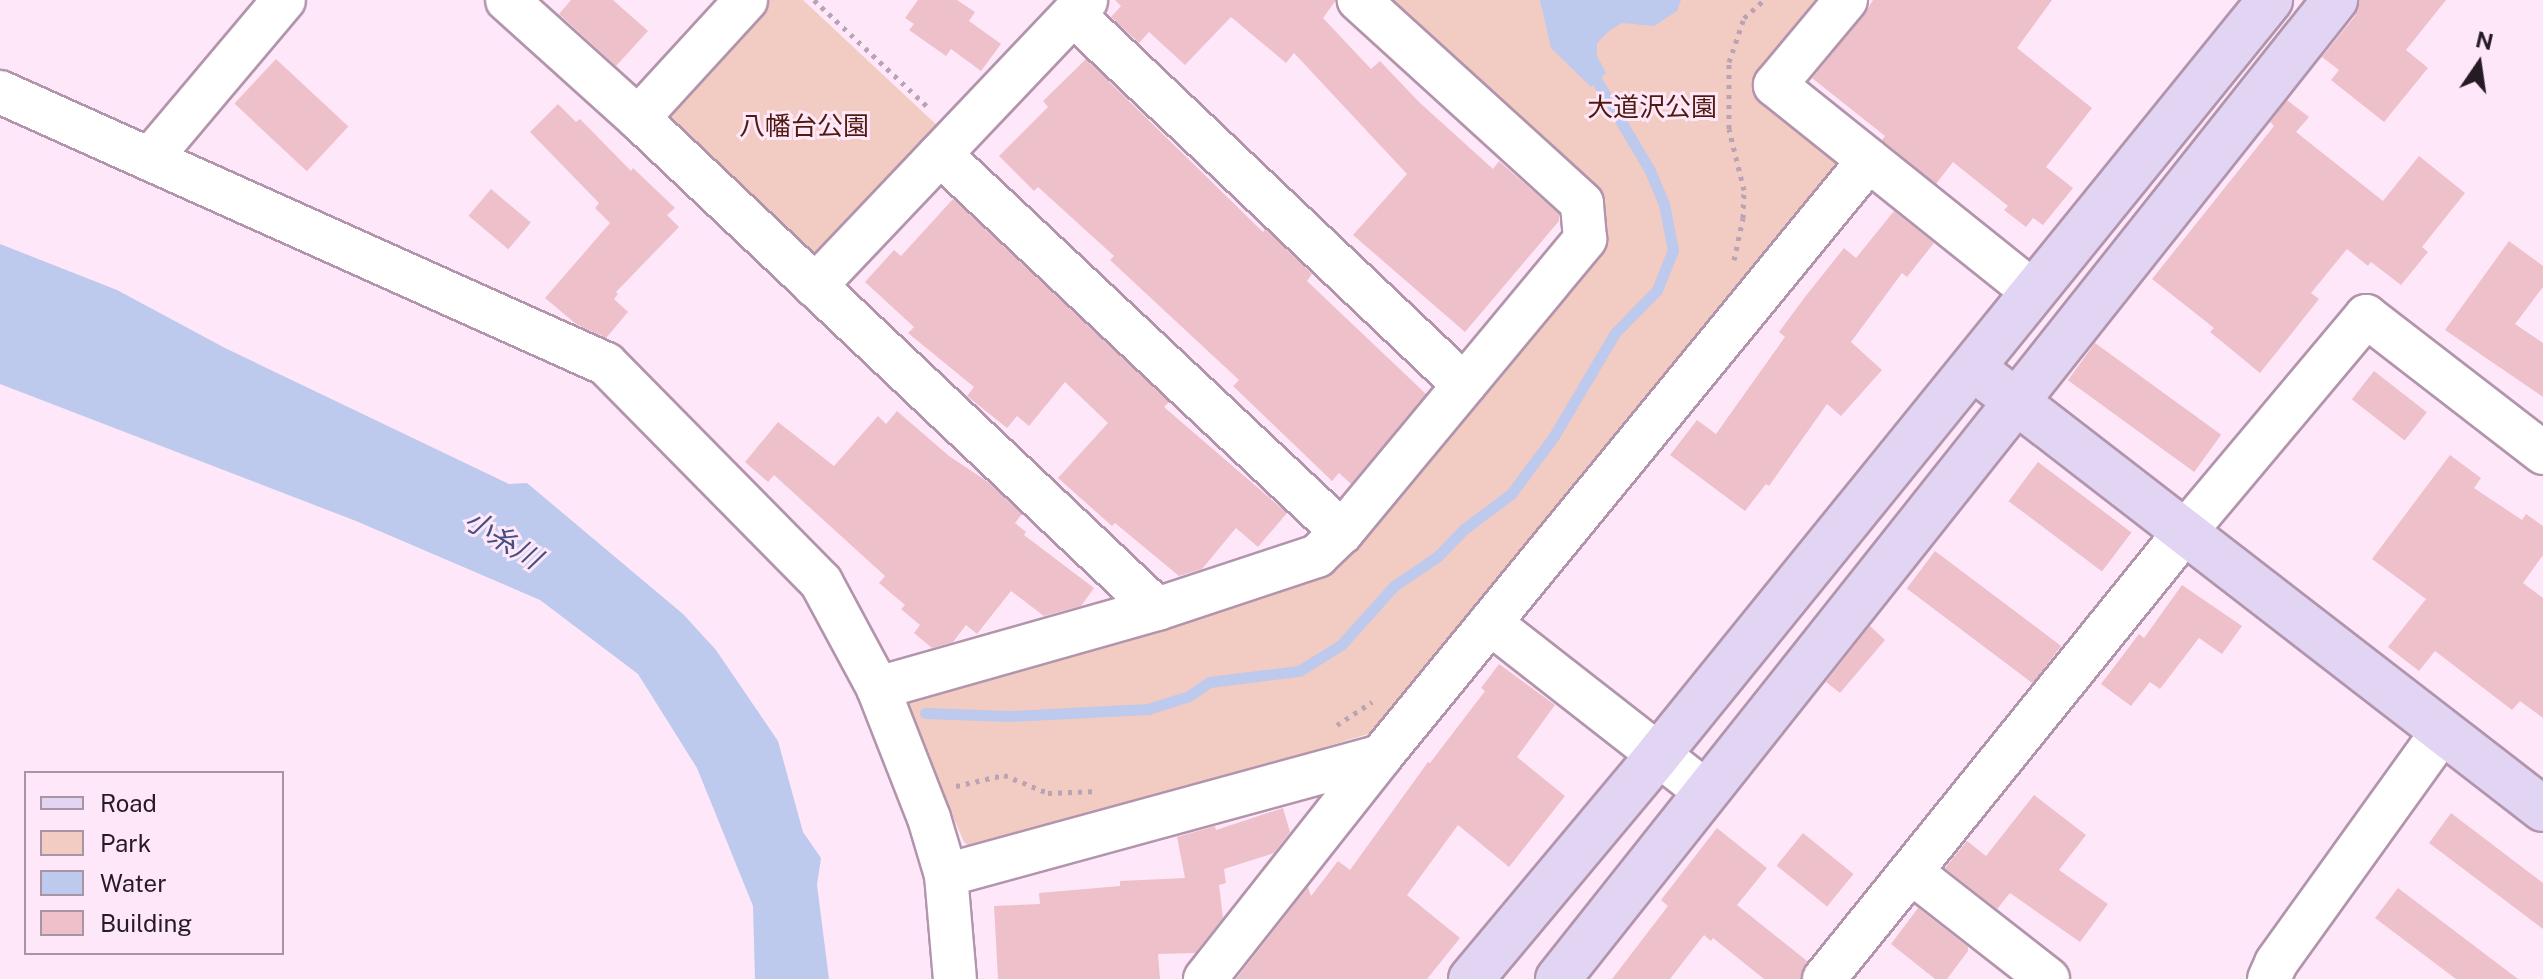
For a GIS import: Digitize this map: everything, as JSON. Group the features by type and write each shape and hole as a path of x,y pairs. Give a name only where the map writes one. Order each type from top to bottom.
{"street":[{"path":"150,159 284,0"},
{"path":"507,0 638,118 1157,609"},
{"path":"638,118 746,0"},
{"path":"878,688 1157,609 1317,556 1342,532 1585,239 1582,203 1359,0"},
{"path":"1846,0 1775,85 2033,292"},
{"path":"1471,979 1658,755 2270,0"},
{"path":"1558,979 2335,0"},
{"path":"815,286 1079,7 1464,385"},
{"path":"0,92 606,364 821,582 878,688 929,818 946,875 955,979"},
{"path":"949,145 1342,532"},
{"path":"1205,979 1381,756 1869,160"},
{"path":"1824,979 2185,532 2366,316 2543,453"},
{"path":"1972,367 2543,809"},
{"path":"1490,623 1706,792"},
{"path":"2269,979 2276,963 2443,731"},
{"path":"946,875 1381,756"},
{"path":"1911,872 2048,979"}],"path":[{"path":"814,0 949,145"},
{"path":"1731,267 1743,218 1744,190 1740,161 1729,129 1729,62 1744,18 1764,0"},
{"path":"1331,728 1355,715 1379,696"},
{"path":"942,789 1004,775 1048,793 1099,791 1113,787"}],"green space":[{"name":"八幡台公園","path":"768,0 803,0 941,129 822,258 809,257 667,123 666,106"},
{"name":"大道沢公園","path":"1386,0 1826,0 1761,80 1835,159 1841,171 1375,732 975,851 964,842 909,715 907,697 1325,566 1601,234"}],"water":[{"path":"1540,0 1681,0 1677,11 1654,26 1622,23 1610,30 1597,43 1597,56 1606,73 1591,87 1551,48"},
{"name":"小糸川","path":"0,244 117,290 225,348 509,484 527,483 683,614 716,650 778,741 803,832 821,858 817,885 829,979 755,979 753,906 697,768 638,674 540,600 356,521 0,384"}],"building":[{"path":"571,0 613,0 648,31 616,66 559,14"},
{"path":"918,0 957,0 975,12 969,21 1001,44 981,71 951,49 946,56 909,30 914,24 905,18"},
{"path":"1115,0 1336,0 1323,18 1371,69 1380,61 1419,102 1493,169 1499,161 1559,214 1559,221 1465,332 1353,235 1407,174 1294,53 1286,63 1231,17 1185,65 1149,32 1139,43 1111,17 1121,6"},
{"path":"1873,0 2052,0 2017,48 2092,108 2046,167 2073,188 2043,225 2033,218 2026,227 2004,210 2008,206 1953,162 1936,184 1882,140 1885,136 1812,78"},
{"path":"2359,0 2446,0 2406,50 2428,68 2384,122 2331,80 2339,70 2322,57 2355,16"},
{"path":"276,59 348,127 307,171 234,104"},
{"path":"1086,59 1263,232 1265,229 1312,274 1307,281 1426,394 1351,484 1339,473 1332,481 1233,386 1239,380 1110,260 1114,256 1038,187 1034,191 999,156 1048,107 1043,101"},
{"path":"2287,100 2309,117 2296,132 2383,201 2419,156 2465,193 2422,247 2428,252 2401,285 2371,262 2368,266 2347,249 2311,293 2319,299 2260,373 2210,332 2214,328 2152,279 2274,126 2270,122"},
{"path":"558,104 576,122 580,119 631,171 633,168 675,208 667,215 679,227 616,292 618,294 614,299 628,312 606,338 576,324 545,298 610,223 595,208 599,203 530,132"},
{"path":"491,189 531,222 508,249 469,216"},
{"path":"953,199 1169,402 1164,407 1287,513 1258,547 1236,528 1202,569 1179,576 1115,523 1112,526 1058,478 1108,423 1065,382 1029,426 1017,416 1007,428 967,396 974,387 908,333 914,327 865,282 894,250 901,256"},
{"path":"1894,211 1934,243 1907,277 1902,273 1851,342 1882,370 1841,416 1827,404 1769,486 1766,484 1745,511 1670,455 1697,420 1716,434 1785,337 1779,332 1844,248 1856,258"},
{"path":"2509,241 2543,266 2543,287 2515,324 2543,343 2543,397 2445,330"},
{"path":"2095,343 2221,435 2194,472 2068,380"},
{"path":"2374,371 2427,412 2405,441 2352,399"},
{"path":"897,411 949,456 988,482 1022,514 1015,523 1026,532 1024,535 1094,588 1081,606 1044,616 1011,591 977,634 966,625 953,642 932,648 914,633 920,625 901,609 905,605 879,583 885,576 774,475 768,482 745,462 778,422 834,466 878,416 886,424"},
{"path":"2450,455 2481,478 2474,488 2522,520 2526,514 2543,526 2543,555 2523,583 2543,598 2543,718 2520,701 2512,710 2435,651 2419,671 2388,647 2426,599 2372,559"},
{"path":"2038,462 2131,532 2102,572 2009,501"},
{"path":"1935,551 2061,646 2033,684 1907,589"},
{"path":"2182,585 2242,626 2222,654 2199,638 2160,689 2150,682 2131,706 2101,684 2139,634 2144,638"},
{"path":"1870,626 1885,640 1840,693 1826,682"},
{"path":"1499,664 1555,705 1517,757 1565,796 1509,867 1458,825 1407,895 1460,938 1427,979 1236,979 1308,887 1311,896 1338,861 1350,870 1428,762 1485,691 1481,688"},
{"path":"2034,795 2086,835 2059,870 2108,904 2080,942 2010,893 1997,909 1945,868 1967,841 1986,856"},
{"path":"1283,808 1290,832 1274,853 1224,869 1226,883 1219,885 1223,918 1195,953 1158,954 1160,979 998,979 994,906 1040,904 1039,893 1120,886 1120,881 1185,878 1177,837 1215,826 1216,830"},
{"path":"2451,813 2543,883 2543,929 2429,843"},
{"path":"1717,828 1767,868 1737,905 1807,961 1801,979 1764,979 1713,938 1711,941 1704,935 1670,979 1612,979 1668,906 1661,900"},
{"path":"1803,833 1854,874 1827,907 1777,866"},
{"path":"2398,888 2518,979 2456,979 2375,918"},
{"path":"1918,908 1968,947 1947,979 1935,979 1891,944"}],"waterway":[{"path":"925,713 1009,716 1148,709 1189,696 1209,682 1299,671 1341,645 1394,586 1438,556 1464,529 1511,494 1554,436 1615,333 1657,290 1673,250 1664,204 1649,169 1591,71"}]}
